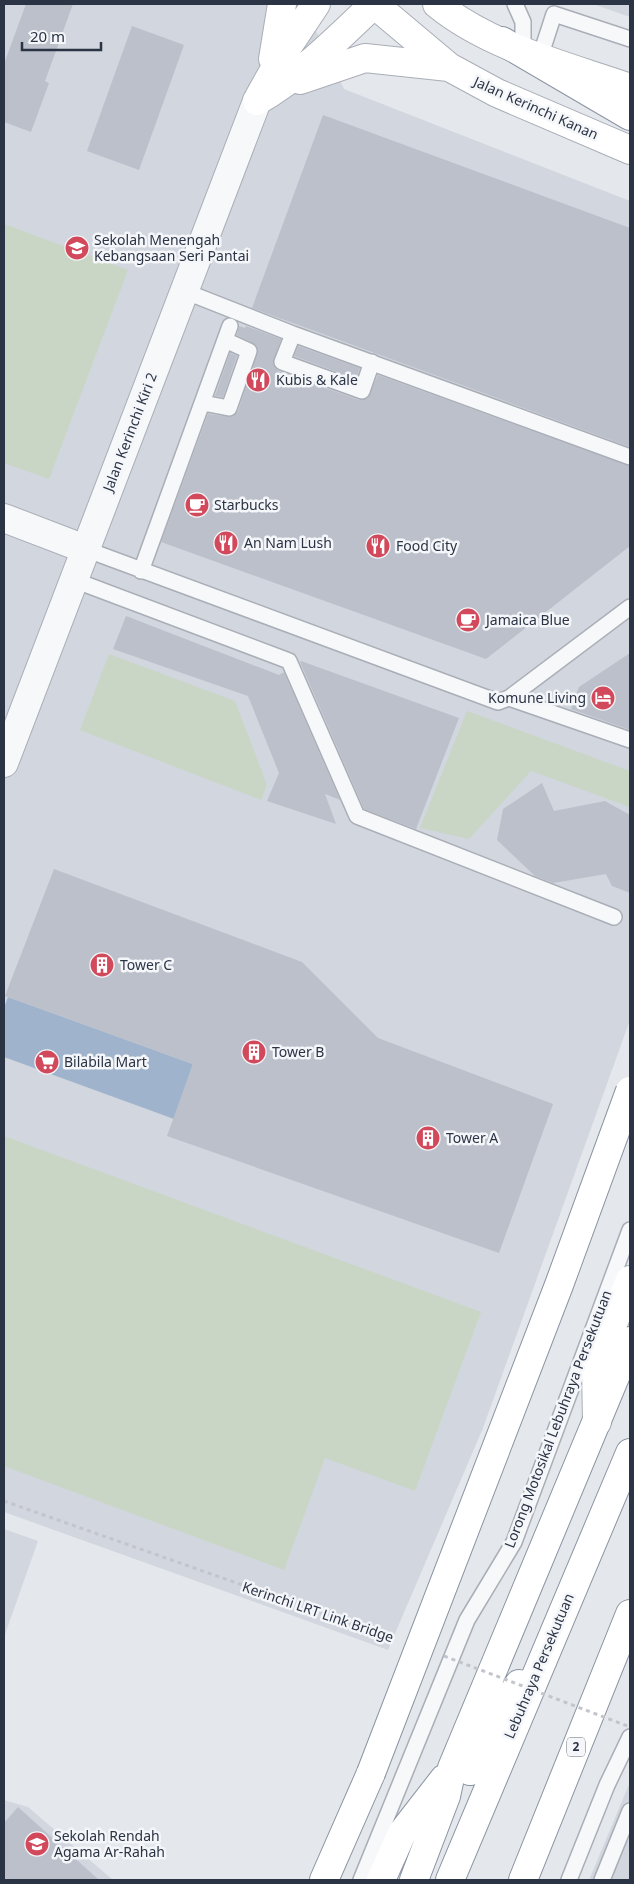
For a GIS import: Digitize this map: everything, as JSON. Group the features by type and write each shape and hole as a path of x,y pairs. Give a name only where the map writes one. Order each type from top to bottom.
{"main road":[{"path":"269,89 282,4"},
{"path":"269,89 286,49 316,4"},
{"path":"269,89 308,66 374,4"},
{"name":"Jalan Kerinchi Kanan","path":"374,4 449,67 497,93 630,150"},
{"path":"437,4 458,21 522,49 630,88"},
{"path":"522,49 630,116"},
{"path":"269,89 365,58 449,67"},
{"path":"620,1122 630,1091"},
{"path":"324,1880 393,1722 630,1097"},
{"path":"597,1422 596,1368 630,1280"},
{"path":"414,1880 446,1796 452,1768 630,1341"},
{"name":"Lebuhraya Persekutuan","path":"450,1880 630,1453"},
{"name":"2","path":"523,1880 630,1614"},
{"path":"419,1880 492,1725 553,1633"},
{"path":"381,1880 402,1833 452,1768"}],"street":[{"name":"Jalan Kerinchi Kiri 2","path":"4,763 184,291 269,89"},
{"path":"4,518 85,549"}],"lane":[{"path":"515,4 523,22 522,49"},
{"path":"522,49 554,14 630,39"},
{"path":"184,291 293,334 630,457"},
{"path":"142,571 227,333 249,351 229,408 203,403"},
{"path":"293,334 282,362 362,391 372,362"},
{"path":"85,549 498,702 508,698 630,607"},
{"path":"74,580 289,661 357,816 614,917"},
{"path":"508,698 630,740"},
{"name":"Lorong Motosikal Lebuhraya Persekutuan","path":"360,1880 467,1620 514,1542 630,1230"},
{"path":"569,1880 607,1785 630,1737"},
{"path":"602,1880 616,1856 630,1811"}],"path":[{"name":"Kerinchi LRT Link Bridge","path":"4,1501 396,1639"},
{"path":"443,1656 630,1727"}],"shaded area":[{"path":"4,4 303,4 344,89 630,201 630,1020 483,1428 388,1650 4,1512"},
{"path":"593,4 630,4 630,17"},
{"path":"4,1529 38,1541 4,1637"},
{"path":"630,1782 630,1880 589,1880"},
{"name":"Sekolah Rendah Agama Ar-Rahah","path":"4,1800 28,1807 113,1880 4,1880"}],"green space":[{"path":"4,224 128,270 49,479 4,463"},
{"path":"109,654 235,701 267,785 261,800 80,730"},
{"path":"467,711 630,771 630,807 531,771 469,839 420,828"},
{"path":"4,1136 481,1312 415,1491 325,1458 284,1570 4,1466"}],"water":[{"path":"8,997 193,1064 174,1119 4,1057 4,1008"}],"building":[{"path":"26,4 73,4 45,81 49,83 31,132 4,122 4,64"},
{"path":"132,26 184,45 139,170 87,151"},
{"path":"323,115 630,228 630,447 252,308"},
{"path":"239,326 245,328 246,326 281,339 273,363 278,371 359,400 368,398 378,375 630,466 630,546 486,659 161,542 208,414 231,417 238,411 258,350 253,343 237,335"},
{"path":"298,346 360,368 356,379 294,356"},
{"path":"230,353 237,356 223,397 215,396"},
{"path":"126,616 279,675 284,672 340,800 325,794 336,824 267,801 279,773 248,696 113,649"},
{"name":"Komune Living","path":"630,653 630,730 571,709 579,687"},
{"path":"301,661 459,718 416,829 364,809"},
{"path":"542,783 554,811 605,801 630,815 630,893 612,886 606,874 553,883 535,876 497,840 503,809"},
{"path":"54,869 302,962 378,1038 553,1104 499,1253 167,1136 193,1064 5,996"},
{"name":"Sekolah Rendah Agama Ar-Rahah","path":"18,1807 99,1880 4,1880 4,1823"}],"place":[{"name":"Sekolah Menengah Kebangsaan Seri Pantai","path":"77,248"},
{"name":"Kubis & Kale","path":"258,380"},
{"name":"Starbucks","path":"197,505"},
{"name":"An Nam Lush","path":"226,543"},
{"name":"Food City","path":"378,546"},
{"name":"Jamaica Blue","path":"468,620"},
{"name":"Komune Living","path":"603,698"},
{"name":"Tower C","path":"102,965"},
{"name":"Tower B","path":"254,1052"},
{"name":"Bilabila Mart","path":"47,1062"},
{"name":"Tower A","path":"428,1138"},
{"name":"Sekolah Rendah Agama Ar-Rahah","path":"37,1844"}]}
